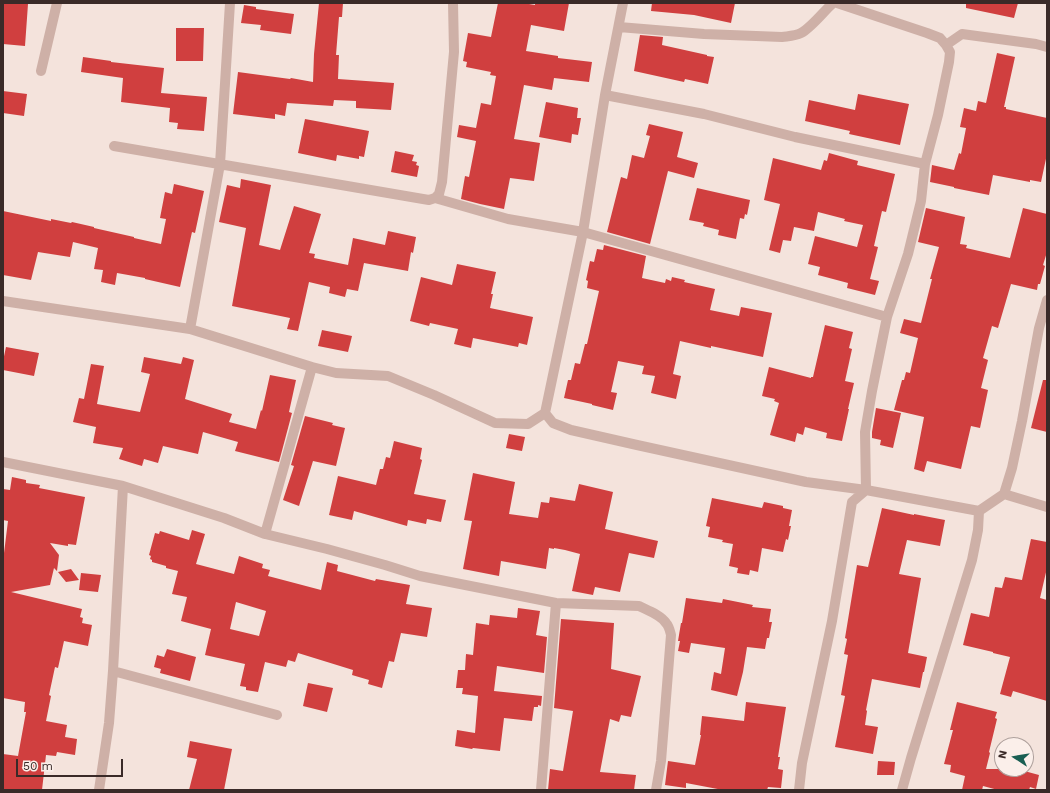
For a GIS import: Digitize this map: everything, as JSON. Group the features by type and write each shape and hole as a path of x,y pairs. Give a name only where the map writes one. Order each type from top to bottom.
{"street":[{"path":"41,70 57,3"},
{"path":"190,329 220,164 230,3"},
{"path":"114,146 422,199 429,200 435,198 439,194 442,182 454,52 453,3"},
{"path":"3,301 190,329 336,373 388,376 495,423 528,424 545,413 582,232 605,95 623,3"},
{"path":"619,27 704,34 782,37 793,36 803,32 833,3"},
{"path":"837,3 927,32 940,38 950,52 938,115 925,164 921,202 910,246 887,317 872,391 865,432 866,490"},
{"path":"946,45 962,34 1036,44 1047,47"},
{"path":"605,95 704,114 795,137 925,164"},
{"path":"435,198 508,219 582,232 887,317"},
{"path":"545,413 553,423 571,430 806,482 866,490 979,511 1004,494 1012,468 1039,328 1047,300"},
{"path":"265,534 312,367"},
{"path":"3,462 123,486 224,518 265,534 327,549 420,576 556,603 639,606 658,616 666,623 671,635 661,761 656,790"},
{"path":"99,790 109,723 123,486"},
{"path":"799,790 802,762 832,621 852,502 866,490"},
{"path":"1004,494 1047,507"},
{"path":"902,790 972,560 978,530 979,511"},
{"path":"541,790 556,603"},
{"path":"113,671 277,715"}],"building":[{"path":"3,3 28,4 25,46 3,44"},
{"path":"319,3 343,3 342,17 339,17 336,55 339,55 338,79 394,83 391,110 356,108 356,101 334,100 333,106 287,103 285,116 275,114 275,119 233,114 238,72 313,82"},
{"path":"498,3 523,3 535,5 535,3 569,3 564,31 531,25 526,51 558,56 558,58 592,62 589,82 554,78 552,90 524,85 514,139 540,143 534,181 510,178 504,209 461,199 465,176 469,177 476,141 457,137 459,125 476,128 481,103 491,105 496,76 490,75 491,72 466,67 467,62 463,61 468,33 491,37"},
{"path":"652,3 735,3 731,23 694,15 651,11"},
{"path":"966,3 1018,3 1014,18 966,8"},
{"path":"244,5 256,7 256,9 294,14 291,34 260,30 261,25 241,23"},
{"path":"176,28 204,28 203,61 176,61"},
{"path":"640,35 663,37 662,45 714,57 708,84 685,79 684,82 634,71"},
{"path":"997,53 1015,57 1004,107 1006,107 1006,109 1047,118 1047,154 1041,182 1030,180 1030,182 993,175 989,195 930,182 932,165 954,170 959,153 961,154 966,128 960,127 964,108 976,111 978,101 986,103"},
{"path":"83,57 164,68 161,93 207,97 204,131 177,129 178,123 169,122 170,108 121,102 123,78 81,72"},
{"path":"3,91 27,94 24,116 3,113"},
{"path":"858,94 909,104 900,145 849,134 850,131 805,121 809,100 855,110"},
{"path":"546,102 578,108 577,118 581,118 578,135 572,134 571,143 539,137"},
{"path":"305,119 369,131 364,157 359,156 359,159 337,155 336,161 298,153"},
{"path":"649,124 683,132 677,157 698,163 694,178 668,171 650,244 607,232 621,177 627,179 632,155 644,158 650,136 646,135"},
{"path":"395,151 414,155 412,161 417,162 416,165 419,166 417,177 391,172"},
{"path":"829,153 858,161 857,165 895,174 886,212 882,211 874,246 878,247 870,279 879,281 875,295 847,288 848,283 818,275 820,267 808,264 815,236 857,247 863,225 844,221 845,219 818,212 814,231 794,227 791,241 783,240 780,253 769,250 780,204 764,200 773,158 821,170 824,160 827,161"},
{"path":"241,179 271,185 259,245 280,250 294,206 321,214 309,253 315,254 314,258 348,265 353,238 385,245 388,231 416,237 413,253 411,252 408,271 364,263 358,291 347,289 345,297 329,293 330,287 309,282 298,331 287,329 290,318 232,306 246,228 219,222 227,185 240,188"},
{"path":"174,184 204,191 195,233 192,232 180,287 117,273 115,285 101,282 103,270 94,269 98,248 73,242 70,257 38,252 31,280 3,275 3,211 51,221 51,219 72,222 161,244 166,219 160,218 165,192 172,194"},
{"path":"697,188 750,200 747,215 745,214 744,219 740,218 736,239 718,235 719,230 703,226 704,223 689,220"},
{"path":"926,208 965,217 960,244 967,245 966,248 1010,258 1023,208 1047,214 1047,252 1043,265 1045,266 1037,290 1011,284 998,328 992,326 983,358 988,360 981,388 988,390 980,428 971,426 961,469 927,461 924,472 914,469 924,417 894,410 902,380 904,380 906,372 910,373 918,338 900,333 904,319 921,323 932,279 930,279 939,247 918,242"},
{"path":"604,245 646,256 642,278 665,283 666,279 671,281 672,277 685,280 684,282 715,289 710,310 739,316 741,307 772,313 763,357 680,341 673,374 681,376 676,399 651,393 655,376 642,374 644,366 618,361 611,392 617,393 613,410 564,398 568,380 571,380 575,363 580,364 585,344 587,344 599,291 587,288 588,281 586,280 590,261 594,262 597,249 603,250"},
{"path":"457,264 496,272 491,294 493,294 490,308 533,317 527,345 519,343 518,347 473,338 471,348 454,344 458,329 430,323 429,326 410,321 421,277 452,285"},
{"path":"825,325 853,332 849,348 852,349 845,381 854,383 842,441 826,438 827,433 805,427 803,435 797,433 795,442 770,435 779,403 774,401 775,399 762,396 769,367 811,378 813,377"},
{"path":"322,330 352,336 348,352 318,346"},
{"path":"6,347 39,353 34,376 3,370"},
{"path":"144,357 181,364 183,357 194,360 185,399 232,414 229,422 256,429 261,410 262,411 270,375 296,380 289,412 292,413 279,462 235,451 238,442 203,432 198,454 163,446 158,463 144,459 142,466 119,459 123,448 93,443 96,427 73,422 79,398 84,399 91,364 104,366 97,404 140,412 150,374 141,372"},
{"path":"1043,380 1047,380 1047,432 1031,428"},
{"path":"876,408 901,413 893,448 880,445 881,440 872,438"},
{"path":"305,416 333,423 332,425 345,428 336,466 313,461 299,506 283,500 294,466 291,465"},
{"path":"509,434 525,437 522,451 506,448"},
{"path":"394,441 422,448 420,459 422,460 414,494 446,500 441,522 427,519 426,524 408,520 407,526 354,511 352,520 329,515 338,476 376,485 380,469 383,469 386,457 390,458"},
{"path":"473,473 515,482 509,514 538,518 541,502 549,503 550,497 575,501 579,484 613,492 605,529 658,541 654,558 629,553 620,592 595,587 593,595 572,591 580,554 565,550 549,548 546,569 501,561 499,576 463,569 472,521 464,520"},
{"path":"12,477 26,480 26,483 40,485 39,488 85,497 76,545 68,544 68,546 50,543 59,555 57,571 54,568 50,585 11,592 82,609 80,617 83,618 82,623 92,625 88,646 64,641 58,668 55,667 49,695 51,696 46,721 67,725 65,737 77,739 75,755 57,752 56,756 46,755 42,790 3,790 3,754 18,756 26,712 24,712 25,702 3,698 3,561 8,521 3,520 3,489 10,490"},
{"path":"712,498 762,508 764,502 783,506 783,508 792,510 788,540 786,539 783,552 762,548 758,572 750,570 749,575 737,573 738,568 729,566 733,544 708,537 710,527 706,526"},
{"path":"882,508 945,520 940,546 907,540 899,574 921,578 908,653 927,657 920,688 872,679 866,710 865,725 878,727 873,754 835,747 845,696 841,695 848,655 844,654 847,639 845,638 857,565 868,567"},
{"path":"192,530 205,534 196,564 234,574 239,556 263,564 262,568 270,570 268,576 321,590 327,562 338,565 337,571 375,581 376,579 410,585 406,604 432,608 427,637 401,633 394,662 389,661 382,688 368,684 369,680 352,675 353,670 298,653 295,662 288,660 286,667 265,662 258,692 246,690 246,687 240,686 245,664 205,655 211,629 181,621 187,597 172,594 178,571 152,562 150,559 151,556 149,555 155,533 159,534 160,531 189,540","holes":["236,602 266,611 259,636 230,629"]},
{"path":"1031,539 1047,542 1047,568 1040,598 1047,600 1047,701 1013,691 1011,697 1000,694 1010,657 963,645 971,613 989,617 995,587 1002,588 1005,577 1022,580"},
{"path":"71,569 79,580 66,582 58,572"},
{"path":"81,573 101,575 98,592 79,590"},
{"path":"686,598 722,603 723,599 753,605 752,607 771,609 769,622 772,622 765,649 747,647 737,696 711,690 714,672 721,674 725,648 691,643 689,653 678,651 680,641 678,641"},
{"path":"518,608 540,611 536,635 547,637 544,673 497,666 494,691 542,696 541,706 538,705 538,707 534,707 532,721 504,718 500,751 455,746 457,730 475,733 478,696 462,694 463,688 456,688 458,670 465,670 466,654 473,655 476,623 489,625 490,615 517,618"},
{"path":"561,619 614,623 611,669 641,676 631,717 621,715 619,722 610,719 600,772 636,775 634,790 548,790 550,769 563,771 573,711 554,708"},
{"path":"167,649 196,657 190,681 160,673 161,669 154,667 157,655 164,657"},
{"path":"308,683 333,688 327,712 303,706"},
{"path":"746,702 786,707 778,757 780,757 778,769 783,770 781,788 768,787 767,790 723,790 686,783 686,788 665,785 668,761 695,765 701,735 702,716 744,721"},
{"path":"957,702 997,712 995,718 997,719 986,769 994,769 994,777 1034,777 1034,774 1039,775 1036,789 1030,787 1029,790 998,790 983,786 982,790 962,790 965,776 950,772 951,765 944,764 953,730 950,730"},
{"path":"190,741 232,749 224,790 189,790 197,759 187,757"},
{"path":"878,761 895,762 894,775 877,775"}]}
